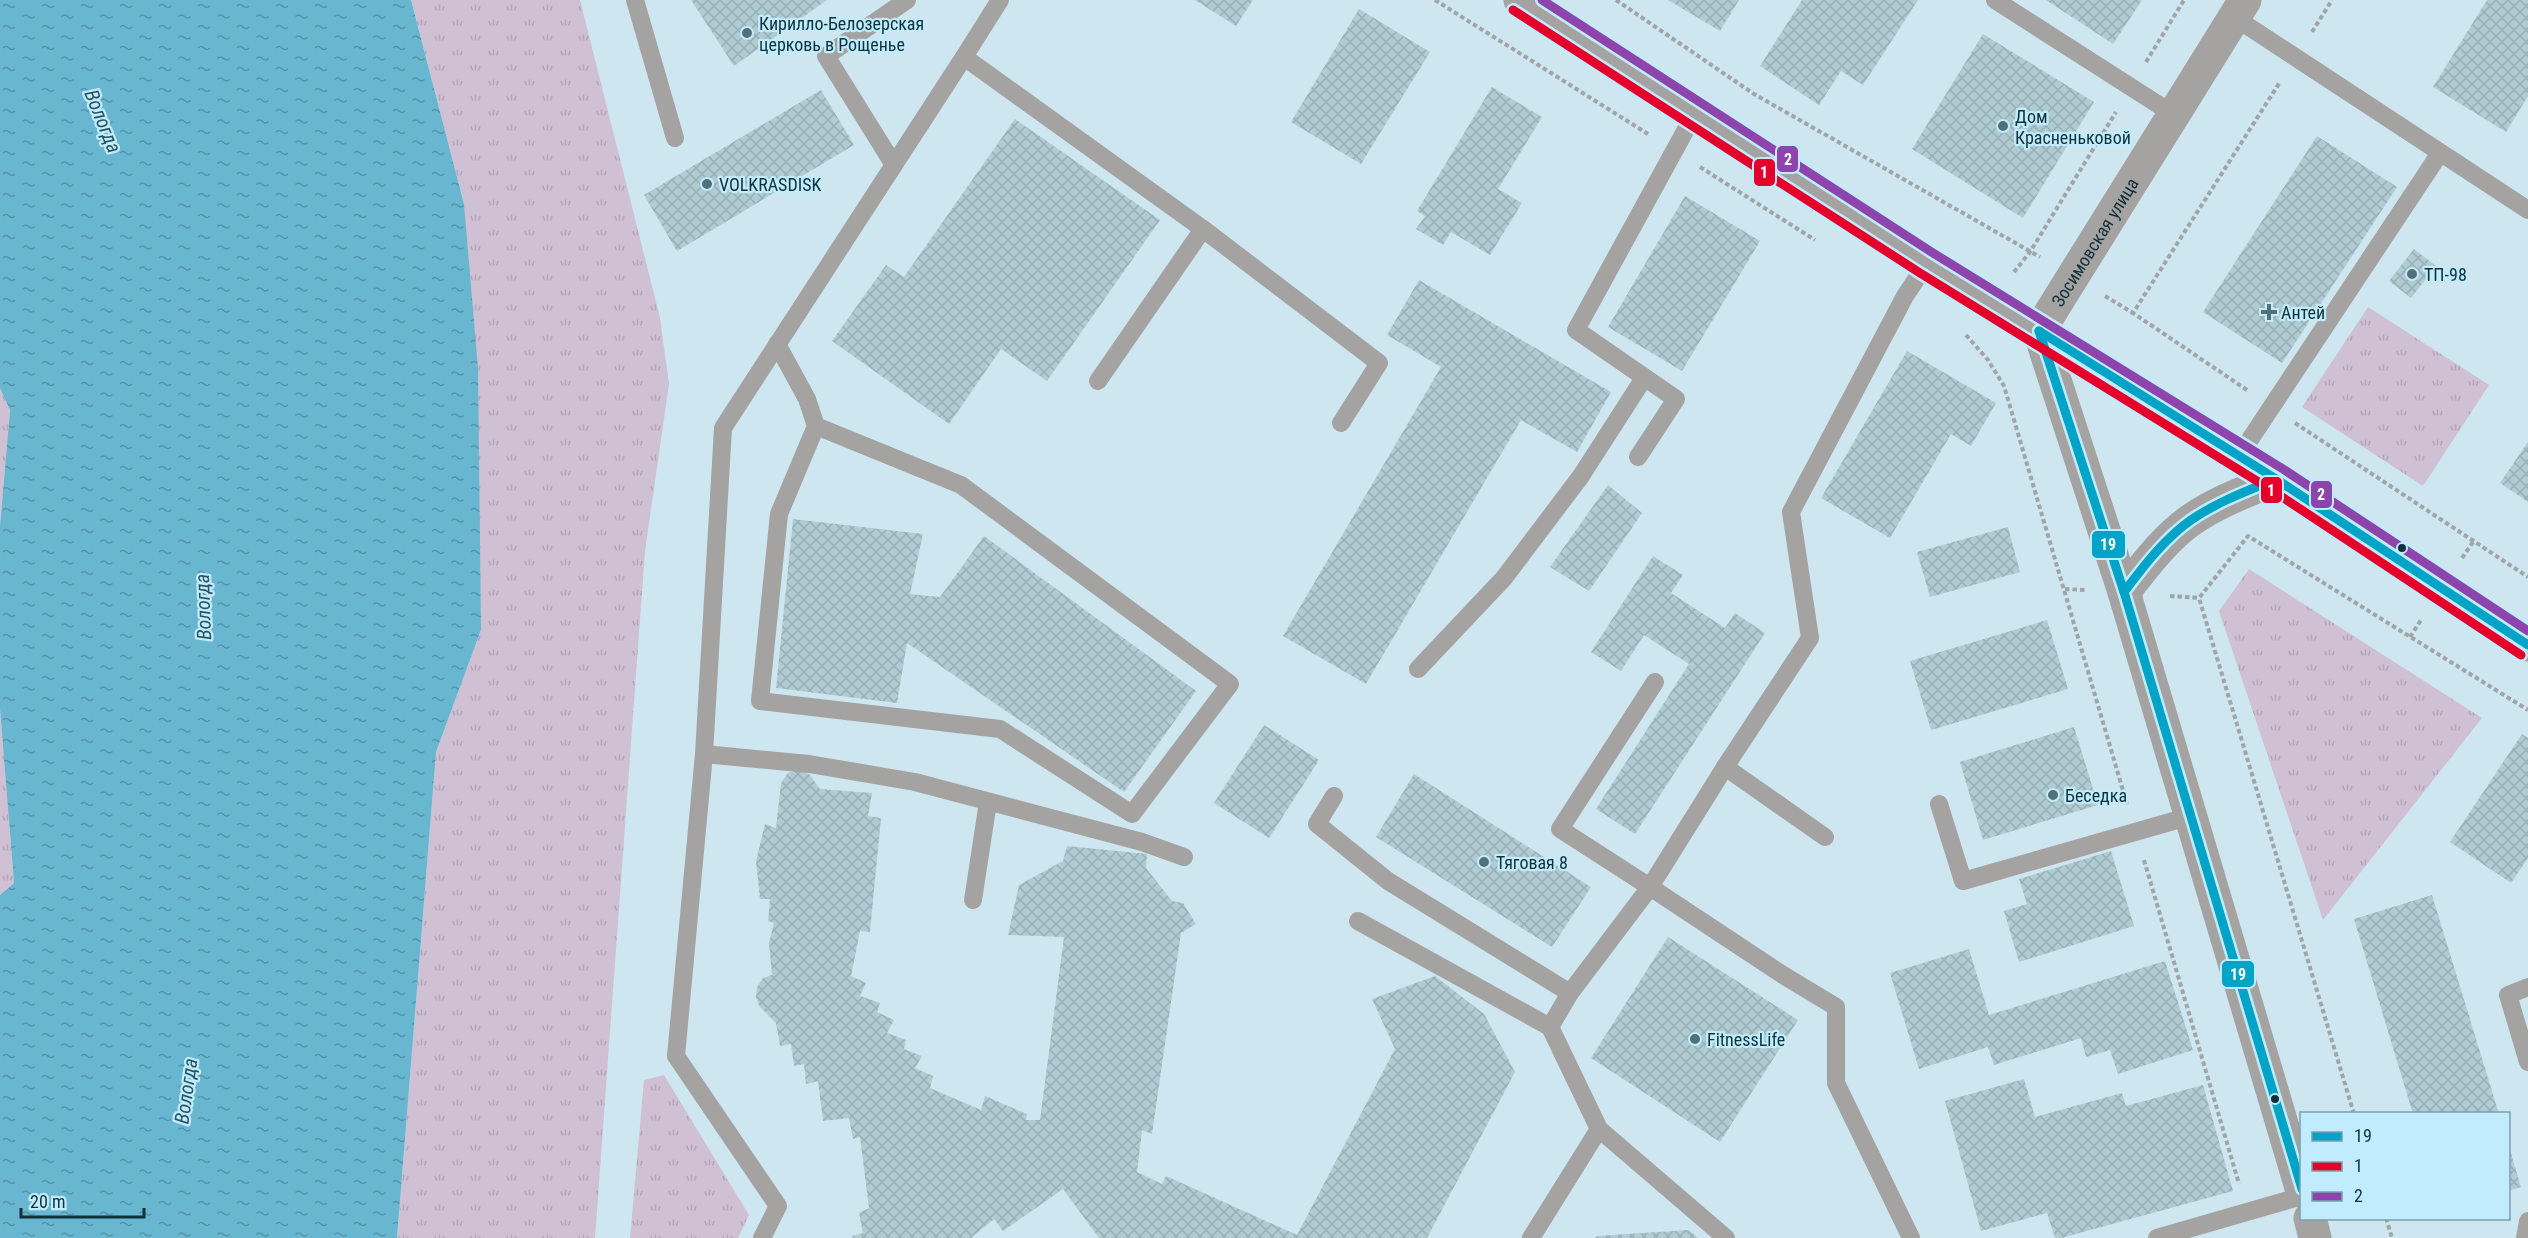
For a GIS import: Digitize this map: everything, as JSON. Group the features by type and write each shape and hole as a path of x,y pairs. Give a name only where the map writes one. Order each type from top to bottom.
{"street":[{"path":"1520,0 1990,303 2039,331 2276,479 2528,645"},
{"name":"Зосимовская улица","path":"2039,331 2239,9"},
{"path":"2039,331 2124,592 2300,1188"},
{"path":"2124,592 2155,553 2190,520 2230,497 2276,479"},
{"path":"2310,1220 2315,1238"}],"lane":[{"path":"635,0 675,138"},
{"path":"894,165 826,56 907,0"},
{"path":"762,1238 778,1206 676,1056 704,754 723,428 1000,0"},
{"path":"1995,0 2173,114"},
{"path":"2239,9 2296,58 2528,210"},
{"path":"964,57 1203,229 1379,363 1341,423"},
{"path":"1638,457 1676,399 1576,330 1695,113"},
{"path":"2239,456 2440,153"},
{"path":"1098,381 1203,229"},
{"path":"1550,1027 1570,993 1650,887 1809,638 1791,512 1905,296 1927,263"},
{"path":"777,344 807,399 816,426 778,514 760,701 1000,729 1132,814 1230,684 961,485 816,426"},
{"path":"1418,669 1504,578 1581,476 1644,378"},
{"path":"1655,682 1560,830 1836,1007 1836,1083 1911,1238"},
{"path":"704,754 808,764 915,782 1142,842 1184,857"},
{"path":"1725,767 1825,837"},
{"path":"1334,796 1317,824 1388,881 1570,993"},
{"path":"973,900 988,801"},
{"path":"1939,804 1963,881 2191,816"},
{"path":"1358,921 1550,1027 1599,1129 1726,1238"},
{"path":"2528,987 2508,994 2528,1062"},
{"path":"1530,1238 1599,1129"},
{"path":"2157,1238 2300,1196"},
{"path":"2525,1238 2528,1221"}],"path":[{"path":"1435,0 1825,246"},
{"path":"1616,0 1754,94 2074,276 2133,313 2528,577"},
{"path":"1968,336 1990,303 2030,252 2184,0"},
{"path":"2133,313 2332,0"},
{"path":"1959,330 1968,336 1988,360 2004,386 2247,1211"},
{"path":"2354,1112 2199,598 2248,536 2528,710"},
{"path":"2387,1220 2392,1238"}],"green space":[{"path":"411,0 580,0 660,318 669,384 645,551 595,1238 397,1238 436,752 481,630 464,204"},
{"path":"2368,307 2489,385 2423,486 2302,407"},
{"path":"0,388 10,409 0,526"},
{"path":"2249,569 2482,718 2323,920 2219,611"},
{"path":"0,709 14,883 0,895"},
{"path":"664,1075 749,1215 738,1238 630,1238 644,1080"}],"water":[{"name":"Вологда","path":"0,0 411,0 464,204 478,369 481,630 436,752 397,1238 0,1238 0,895 14,883 0,709 0,526 10,410 0,388"}],"building":[{"name":"Кирилло-Белозерская церковь в Рощенье","path":"691,0 827,0 734,66"},
{"path":"1195,0 1253,0 1236,26"},
{"path":"1668,0 1739,0 1720,31"},
{"path":"1802,0 1918,0 1863,85 1841,71 1819,105 1760,66"},
{"path":"2046,0 2142,0 2113,44"},
{"path":"2487,0 2528,0 2528,96 2506,132 2433,87"},
{"path":"1359,9 1430,52 1361,164 1291,122"},
{"name":"Дом Красненьковой","path":"1983,34 2094,102 2023,218 1912,149"},
{"path":"1492,87 1542,117 1498,189 1522,203 1490,255 1451,232 1443,245 1416,229 1425,216 1417,211"},
{"path":"821,90 854,145 677,251 644,195"},
{"path":"1015,119 1160,220 1047,381 1001,349 949,424 832,341 886,265 904,277"},
{"path":"2317,136 2397,187 2282,363 2203,312"},
{"path":"1685,196 1760,241 1682,371 1608,327"},
{"name":"ТП-98","path":"2414,249 2436,266 2411,298 2389,281"},
{"path":"1419,280 1611,392 1577,452 1521,420 1366,684 1283,636 1441,367 1387,335"},
{"path":"1907,351 1996,403 1971,446 1951,434 1890,538 1821,498"},
{"path":"2528,442 2528,502 2500,483"},
{"path":"1608,485 1642,513 1589,591 1550,567"},
{"path":"793,519 923,534 910,594 940,597 984,536 1196,691 1124,792 907,643 897,703 776,688"},
{"path":"2008,527 2020,572 1930,597 1917,552"},
{"path":"1653,556 1683,575 1671,593 1725,628 1735,613 1765,633 1635,834 1596,809 1689,664 1644,635 1621,671 1591,652"},
{"path":"2047,620 2068,689 1931,730 1910,661"},
{"path":"1264,725 1319,760 1269,838 1214,803"},
{"path":"2074,727 2098,805 1983,840 1960,762"},
{"path":"2522,734 2528,738 2528,858 2511,883 2450,842"},
{"path":"799,769 810,775 820,789 872,793 868,816 881,818 870,932 860,931 851,976 866,983 860,996 880,1003 877,1012 894,1020 887,1033 906,1040 904,1049 922,1056 915,1068 933,1076 930,1088 981,1110 985,1096 1027,1114 1026,1120 1040,1120 1064,937 1008,935 1019,885 1063,861 1067,846 1147,854 1146,868 1172,901 1183,903 1196,924 1181,933 1152,1134 1142,1130 1137,1172 1162,1184 1166,1176 1297,1235 1395,1049 1372,999 1435,976 1484,1014 1515,1072 1427,1238 1099,1238 1063,1189 1003,1231 994,1219 971,1238 853,1238 852,1236 863,1233 859,1213 869,1208 860,1137 853,1139 849,1118 823,1121 818,1081 806,1084 804,1064 794,1066 791,1044 780,1046 776,1023 760,1007 756,998 757,987 763,978 772,975 769,943 774,923 768,921 770,899 760,899 756,861 765,824 776,828 781,783 788,773"},
{"name":"Тяговая 8","path":"1414,774 1591,887 1552,947 1376,837"},
{"path":"2111,851 2134,926 2019,962 2004,911 2027,904 2019,879"},
{"path":"2432,895 2498,1112 2412,1112 2354,919"},
{"name":"FitnessLife","path":"1668,937 1798,1020 1720,1142 1591,1058"},
{"path":"1969,949 1989,1015 2165,961 2193,1050 2118,1074 2110,1050 2086,1057 2081,1038 1994,1065 1988,1047 1919,1069 1890,973"},
{"path":"2024,1079 2035,1117 2122,1093 2126,1106 2203,1085 2233,1191 2061,1238 2055,1238 2047,1213 1981,1231 1945,1101"},
{"path":"2510,1150 2521,1187 2510,1190"},
{"path":"1689,1230 1698,1238 1595,1238 1597,1236"}],"transit line":[{"name":"2","path":"1542,0 1933,253 2283,469 2528,631"},
{"name":"1","path":"1513,10 1920,273 2270,489 2521,655"},
{"name":"19","path":"2039,331 2124,592 2300,1182"},
{"name":"19","path":"2039,331 2276,479 2528,645"},
{"name":"19","path":"2124,592 2163,544 2181,527 2222,502 2276,479"}],"place":[{"name":"Кирилло-Белозерская церковь в Рощенье","path":"747,33"},
{"name":"Дом Красненьковой","path":"2003,126"},
{"name":"VOLKRASDISK","path":"707,184"},
{"name":"ТП-98","path":"2412,274"},
{"name":"Антей","path":"2269,312"},
{"name":"Беседка","path":"2053,795"},
{"name":"Тяговая 8","path":"1484,862"},
{"name":"FitnessLife","path":"1695,1039"}]}
